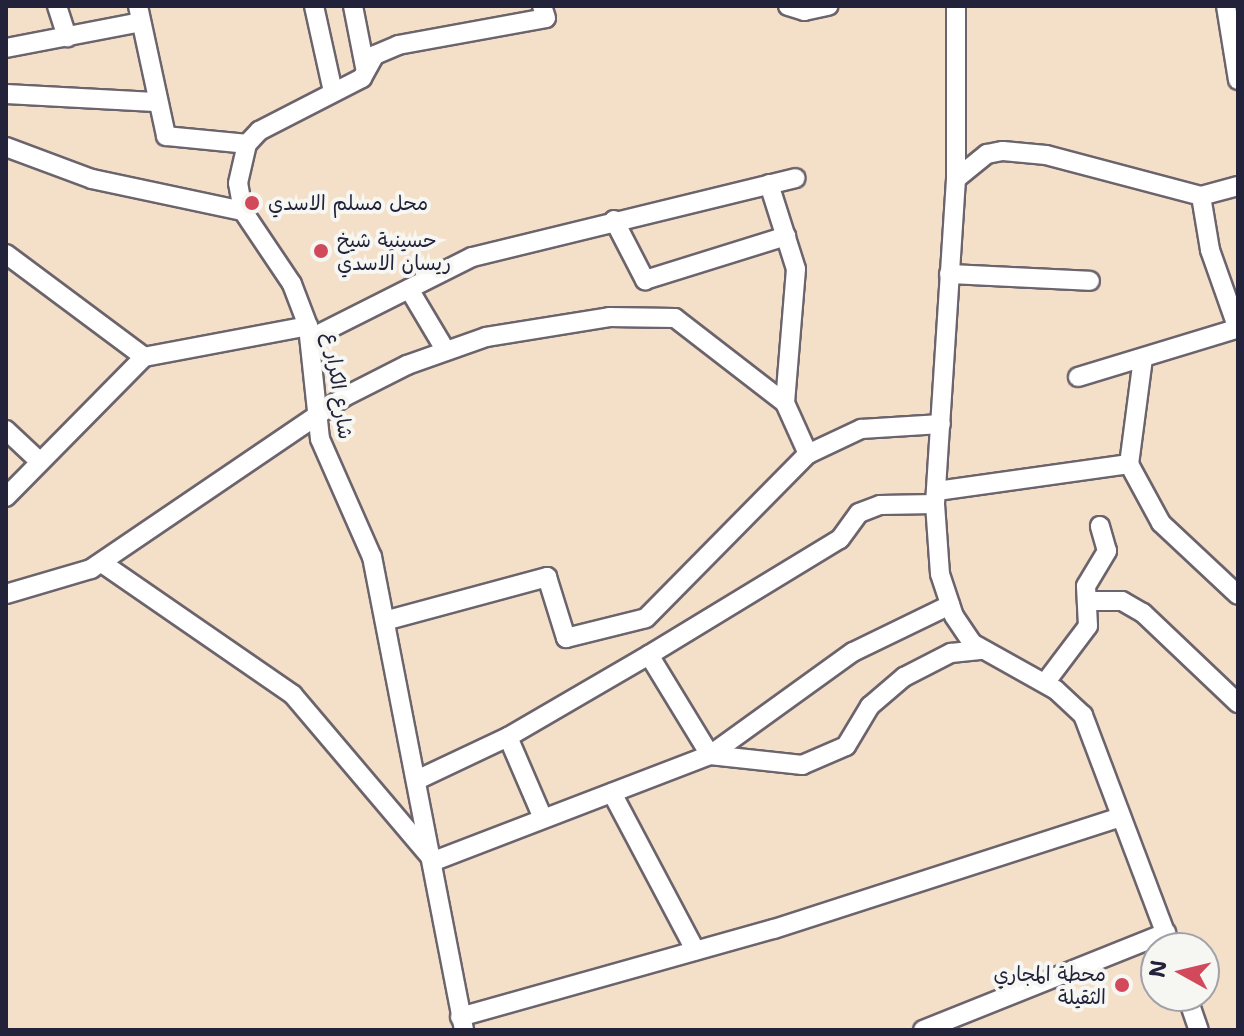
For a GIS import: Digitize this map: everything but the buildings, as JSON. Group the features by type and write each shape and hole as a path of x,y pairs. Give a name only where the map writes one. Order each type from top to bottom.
{"street":[{"path":"57,6 67,37"},
{"path":"314,6 333,92"},
{"path":"353,6 365,67"},
{"path":"6,147 92,179 243,211 238,183 247,144 259,131 362,78 365,67 375,55 398,45 546,18 542,6"},
{"path":"788,6 804,11 828,6"},
{"path":"956,6 956,179 936,497 937,557 950,605 980,650 1045,683 1075,705 1090,726 1120,817 1165,932"},
{"path":"1230,12 1238,80"},
{"path":"6,48 67,37 140,14 155,102 166,136 247,144"},
{"path":"6,94 155,102"},
{"path":"956,179 987,154 1003,151 1046,155 1201,196 1238,186"},
{"path":"6,497 144,357 309,332 409,289 472,257 796,178"},
{"path":"769,184 796,269 785,403"},
{"path":"1078,377 1237,329 1210,250 1201,196"},
{"name":"شارع الكرار ع","path":"243,211 292,284 309,332 316,418 337,483 372,557 388,620 419,779 462,1024"},
{"path":"614,220 645,280 786,236"},
{"path":"6,254 144,357"},
{"path":"949,274 1090,281"},
{"path":"409,289 446,351"},
{"path":"6,594 102,563 344,397 446,351 486,337 596,319 675,318 785,403 808,454"},
{"path":"1143,358 1129,464 1161,523 1238,595"},
{"path":"388,620 547,577 566,638 646,618 808,454 861,429 941,424"},
{"path":"6,430 39,461"},
{"path":"419,779 508,737 649,655 840,539 859,513 880,505 1129,464"},
{"path":"1045,683 1088,626 1086,586 1107,551 1100,526"},
{"path":"102,563 293,695 434,861 542,816 710,755 853,652 950,605"},
{"path":"1087,601 1122,601 1143,613 1238,703"},
{"path":"710,755 802,765 846,746 870,706 904,677 951,653 980,650"},
{"path":"649,655 710,755"},
{"path":"508,737 542,816"},
{"path":"612,793 695,950"},
{"path":"462,1024 1120,817"},
{"path":"923,1030 1140,950"}],"place":[{"name":"محل مسلم الاسدي","path":"252,203"},
{"name":"حسينية شيخ ريسان الاسدي","path":"321,251"},
{"name":"محطة المجاري الثقيلة","path":"1122,985"}]}
